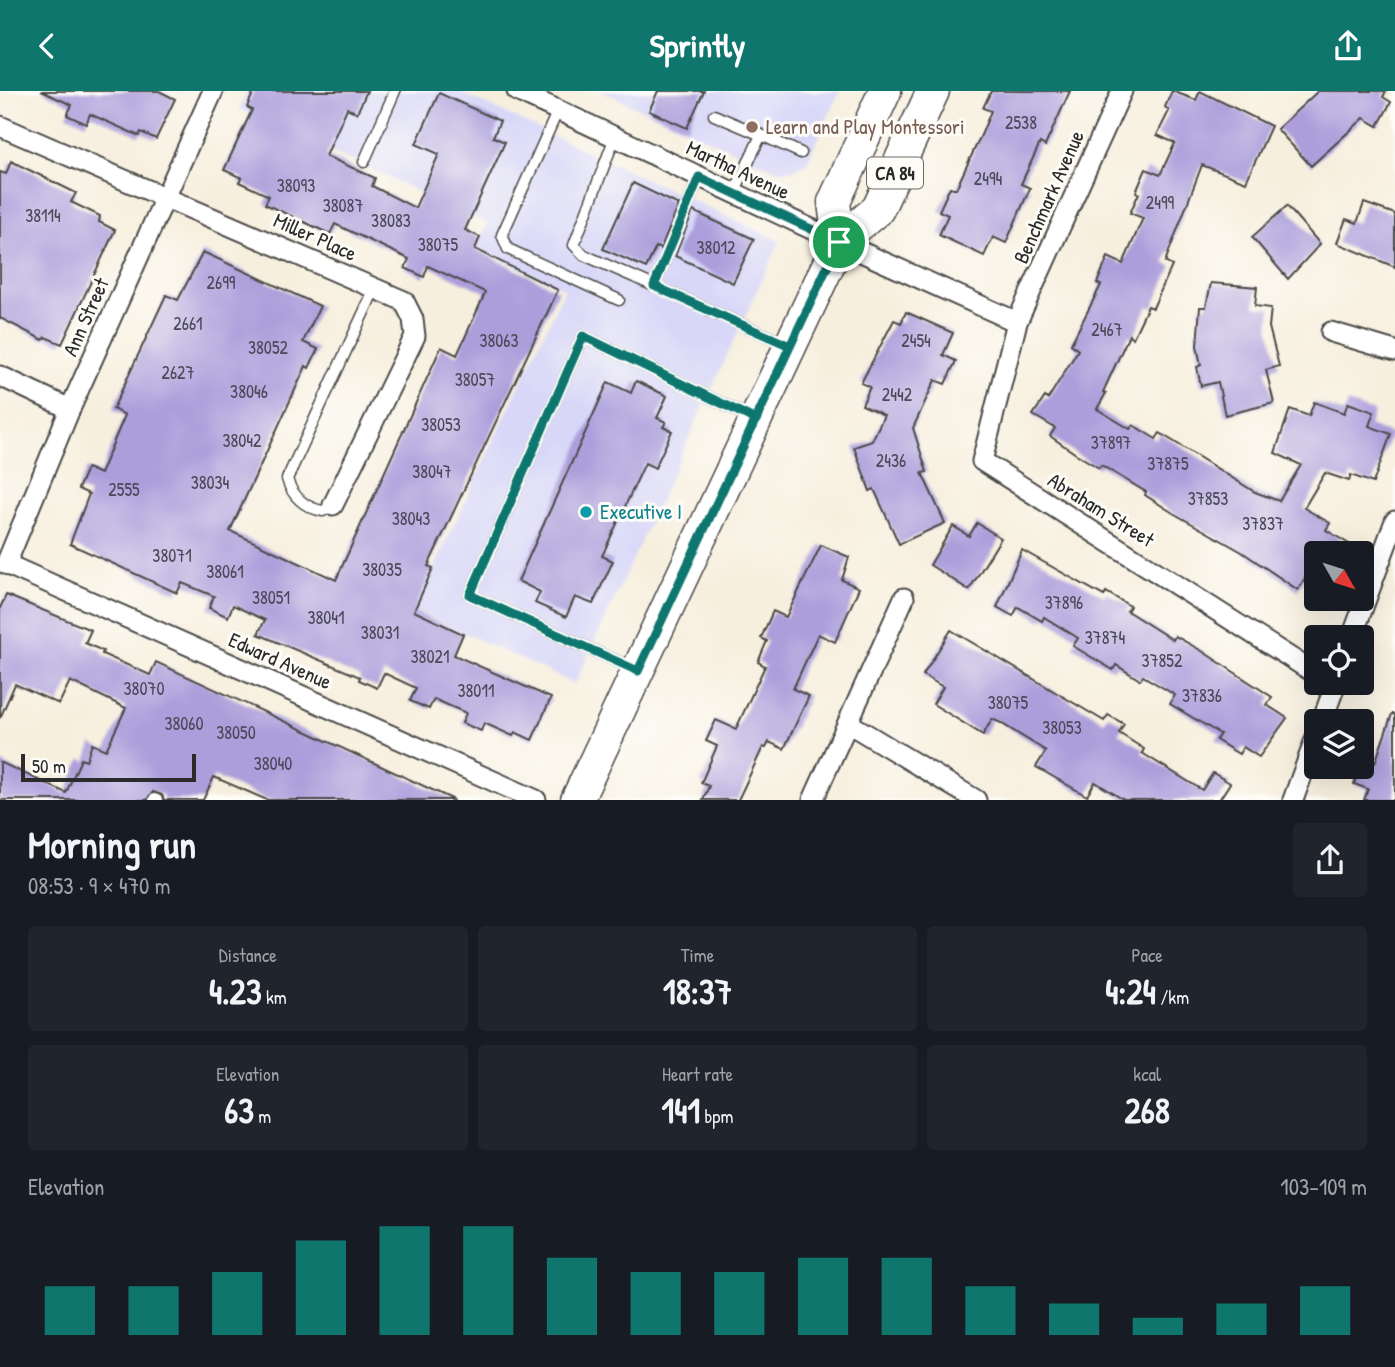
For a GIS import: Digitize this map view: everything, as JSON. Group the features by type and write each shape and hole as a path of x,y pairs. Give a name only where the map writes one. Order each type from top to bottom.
{"main road":[{"name":"CA 84","path":"839,242 834,202 886,91"},
{"name":"CA 84","path":"577,800 839,242 878,209 933,91"}],"street":[{"name":"Ann Street","path":"6,564 70,409 213,91"},
{"name":"Martha Avenue","path":"517,91 1017,322"},
{"name":"Benchmark Avenue","path":"1017,322 1122,91"},
{"name":"Miller Place","path":"0,126 404,301 413,319 415,336 333,505"},
{"name":"Abraham Street","path":"1017,322 982,461 1304,666"},
{"path":"1331,332 1395,351"},
{"path":"0,376 70,409"},
{"path":"1356,625 1395,521"},
{"name":"Edward Avenue","path":"6,564 536,800"},
{"path":"813,800 904,598"},
{"path":"848,723 976,800"},
{"path":"1293,800 1304,770"}],"lane":[{"path":"364,162 395,91"},
{"path":"558,110 502,235 508,249 619,300"},
{"path":"714,114 800,152"},
{"path":"734,193 761,135"},
{"path":"615,137 574,245 584,255 790,346"},
{"path":"654,286 699,177"},
{"path":"333,505 323,511 307,506 290,489 287,479 375,288"},
{"path":"638,671 470,595 583,336 756,420"}],"shaded area":[{"path":"248,91 457,91 780,241 575,684 414,610 565,289 476,248 487,223 239,109"},
{"name":"Learn and Play Montessori","path":"601,91 840,91 807,163 793,170 776,170"}],"building":[{"path":"41,91 159,91 175,99 156,139 141,132 139,136 90,114 86,124 67,115 72,105"},
{"path":"254,91 367,91 357,113 347,108 326,156 375,178 372,186 415,208 439,154 416,144 439,93 500,121 493,137 505,142 465,230 480,237 475,249 558,290 428,566 433,568 414,611 463,634 454,655 551,698 532,740 515,732 513,736 484,723 481,731 462,723 466,713 434,699 429,709 410,701 416,688 384,673 377,688 359,680 360,677 258,634 265,620 233,605 228,617 209,608 214,596 182,583 177,593 70,544 89,494 78,489 87,468 100,474 125,415 113,409 166,295 178,300 203,252 320,306 303,342 318,349 309,368 306,366 230,531 336,580 441,347 457,355 482,300 485,292 428,266 424,277 405,268 409,259 335,224 330,234 265,204 269,196 239,182 242,178 224,170 252,110 247,107"},
{"path":"658,91 704,91 687,128 649,111"},
{"path":"991,91 1070,91 1045,146 1040,143 1021,184 1030,188 1006,243 993,237 984,256 939,235 948,215 939,211 950,187 956,189 982,133 991,111 983,108"},
{"path":"1172,91 1196,100 1200,91 1271,126 1246,182 1202,165 1165,262 1172,266 1153,308 1148,306 1133,338 1129,335 1097,409 1130,429 1133,425 1156,439 1160,433 1255,492 1279,501 1301,465 1275,453 1290,409 1309,416 1314,402 1344,413 1348,403 1374,412 1369,426 1391,434 1373,483 1351,475 1349,481 1325,473 1304,508 1330,523 1326,530 1344,541 1304,541 1304,580 1298,590 1242,552 1145,495 1146,492 1101,465 1099,468 1076,454 1050,436 1055,428 1033,415 1045,397 1048,399 1078,350 1071,344 1101,285 1097,283 1108,257 1123,264 1143,218 1130,213 1139,193 1136,192 1146,169 1160,175 1175,143 1157,135 1169,111 1165,107"},
{"path":"1318,91 1386,91 1383,97 1391,102 1378,126 1364,118 1311,166 1277,129"},
{"path":"11,161 76,193 71,202 100,216 99,222 115,230 62,344 45,337 43,340 0,318 0,172 6,174"},
{"path":"633,183 679,205 661,249 656,247 646,268 603,249"},
{"path":"1364,203 1395,214 1395,267 1337,243 1346,219 1357,223"},
{"path":"1287,206 1320,244 1288,279 1252,237"},
{"path":"693,211 754,239 733,283 675,256"},
{"path":"1211,283 1257,287 1255,306 1271,308 1269,327 1279,366 1266,370 1274,403 1225,415 1218,382 1201,386 1197,367 1201,365 1197,346 1200,307 1206,307"},
{"path":"906,312 953,333 943,355 956,361 945,384 935,380 913,428 927,472 922,473 945,523 899,544 874,489 870,491 854,447 872,441 884,415 862,405 870,387 861,383 894,320 901,323"},
{"name":"Executive I","path":"636,381 667,396 657,418 666,422 663,427 672,431 655,468 645,463 602,556 613,561 593,604 575,597 566,617 535,603 540,592 518,581 608,382 631,393"},
{"path":"977,523 1001,538 969,590 930,565 953,526 969,536"},
{"path":"821,545 849,557 842,580 859,588 835,642 818,634 793,689 809,696 784,749 769,742 766,748 763,747 738,800 703,800 709,786 701,783 717,746 706,741 716,720 736,729 765,666 758,662 767,641 761,638 773,611 786,617"},
{"path":"1022,550 1104,596 1106,592 1130,606 1127,611 1173,640 1175,636 1202,651 1272,697 1267,705 1287,718 1259,757 1243,747 1239,754 1216,740 1220,734 1170,704 1175,695 1143,676 1140,680 1116,665 1113,670 1073,646 1078,638 1044,617 1042,621 1018,607 1013,616 997,607"},
{"path":"6,595 91,630 85,643 103,651 102,654 150,675 156,662 454,800 267,800 214,777 203,800 164,800 162,795 153,792 147,800 0,800 0,762 66,793 81,759 86,761 92,744 106,750 126,708 70,681 59,704 15,684 0,718 0,608"},
{"path":"951,630 1104,721 1108,715 1124,724 1119,733 1144,749 1142,753 1202,790 1213,773 1230,783 1219,800 1124,800 1095,782 1087,796 1036,767 1046,751 999,722 992,719 983,735 933,704 943,687 923,675"},
{"path":"1392,714 1395,714 1395,800 1364,800 1368,789 1354,784 1356,779 1374,779 1375,763"}],"place":[{"name":"Learn and Play Montessori","path":"752,127"},
{"name":"Executive I","path":"586,512"}],"route":[{"path":"839,242 699,177 654,286 790,346 756,420 583,336 470,595 638,671 756,420 839,242"}]}
